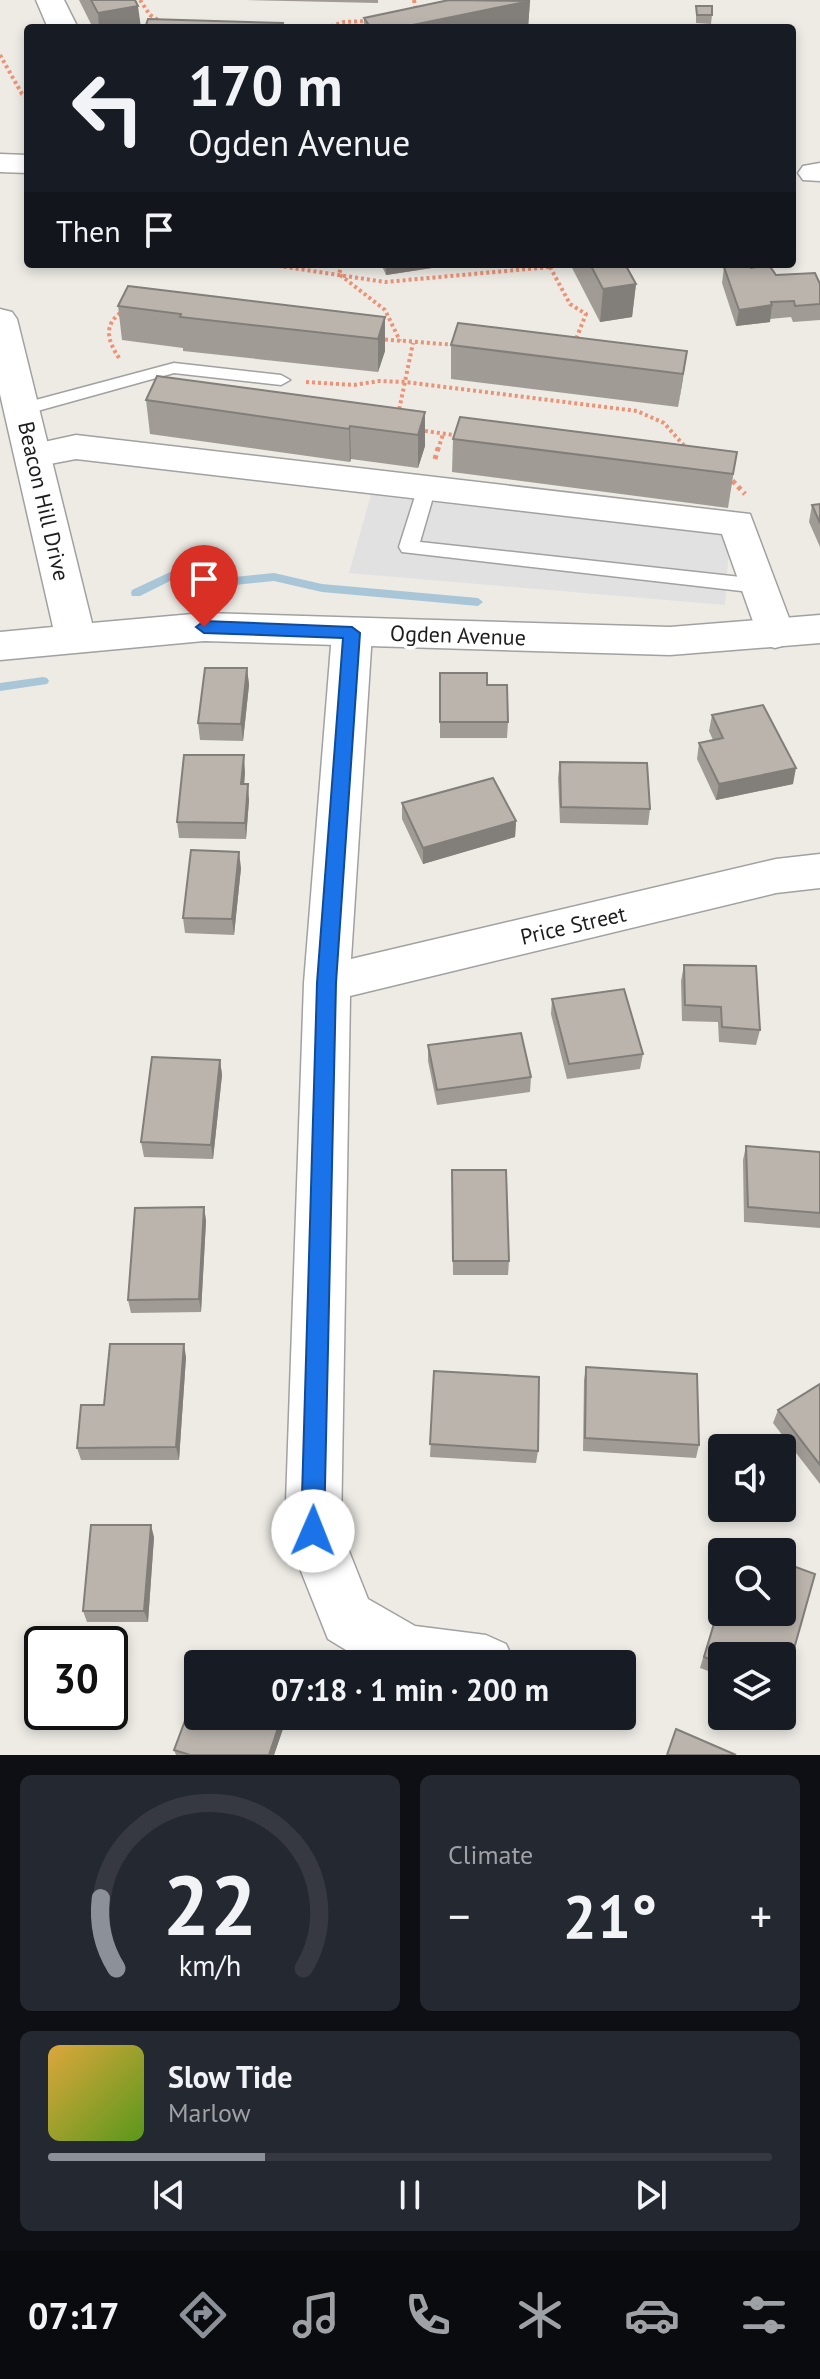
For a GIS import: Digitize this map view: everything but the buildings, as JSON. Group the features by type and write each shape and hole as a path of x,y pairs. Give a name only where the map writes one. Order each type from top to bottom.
{"street":[{"path":"50,0 61,24"},
{"path":"0,163 24,164"},
{"name":"Beacon Hill Drive","path":"0,319 75,637"},
{"path":"34,455 76,447 737,523 775,634"},
{"name":"Ogden Avenue","path":"0,646 204,627 670,641 820,629"},
{"path":"352,633 327,983 313,1531 348,1619 400,1650"},
{"name":"Price Street","path":"327,983 776,876 820,871"}],"lane":[{"path":"23,409 174,368 281,380"},
{"path":"427,487 409,547 759,586"}],"path":[{"path":"140,0 159,23"},
{"path":"414,0 417,22"},
{"path":"338,24 374,21"},
{"path":"0,55 24,95"},
{"path":"295,268 385,282 525,268"},
{"path":"339,274 341,268"},
{"path":"491,268 493,272"},
{"path":"551,268 570,304 586,314 572,348"},
{"path":"339,274 385,310 401,342"},
{"path":"130,308 119,312 106,329 108,342 136,379"},
{"path":"370,338 465,345"},
{"path":"395,427 413,343"},
{"path":"281,380 354,385 379,381 405,382 637,411 664,423 688,450 688,458"},
{"path":"407,429 474,438"},
{"path":"717,472 737,483 745,493 746,502 737,523"}],"shaded area":[{"path":"373,487 730,531 725,605 349,573"}],"waterway":[{"path":"136,593 183,570 235,581 274,577 322,588 478,602"},
{"path":"0,687 43,681"}],"route":[{"path":"204,627 352,633 327,983 313,1531"}]}
